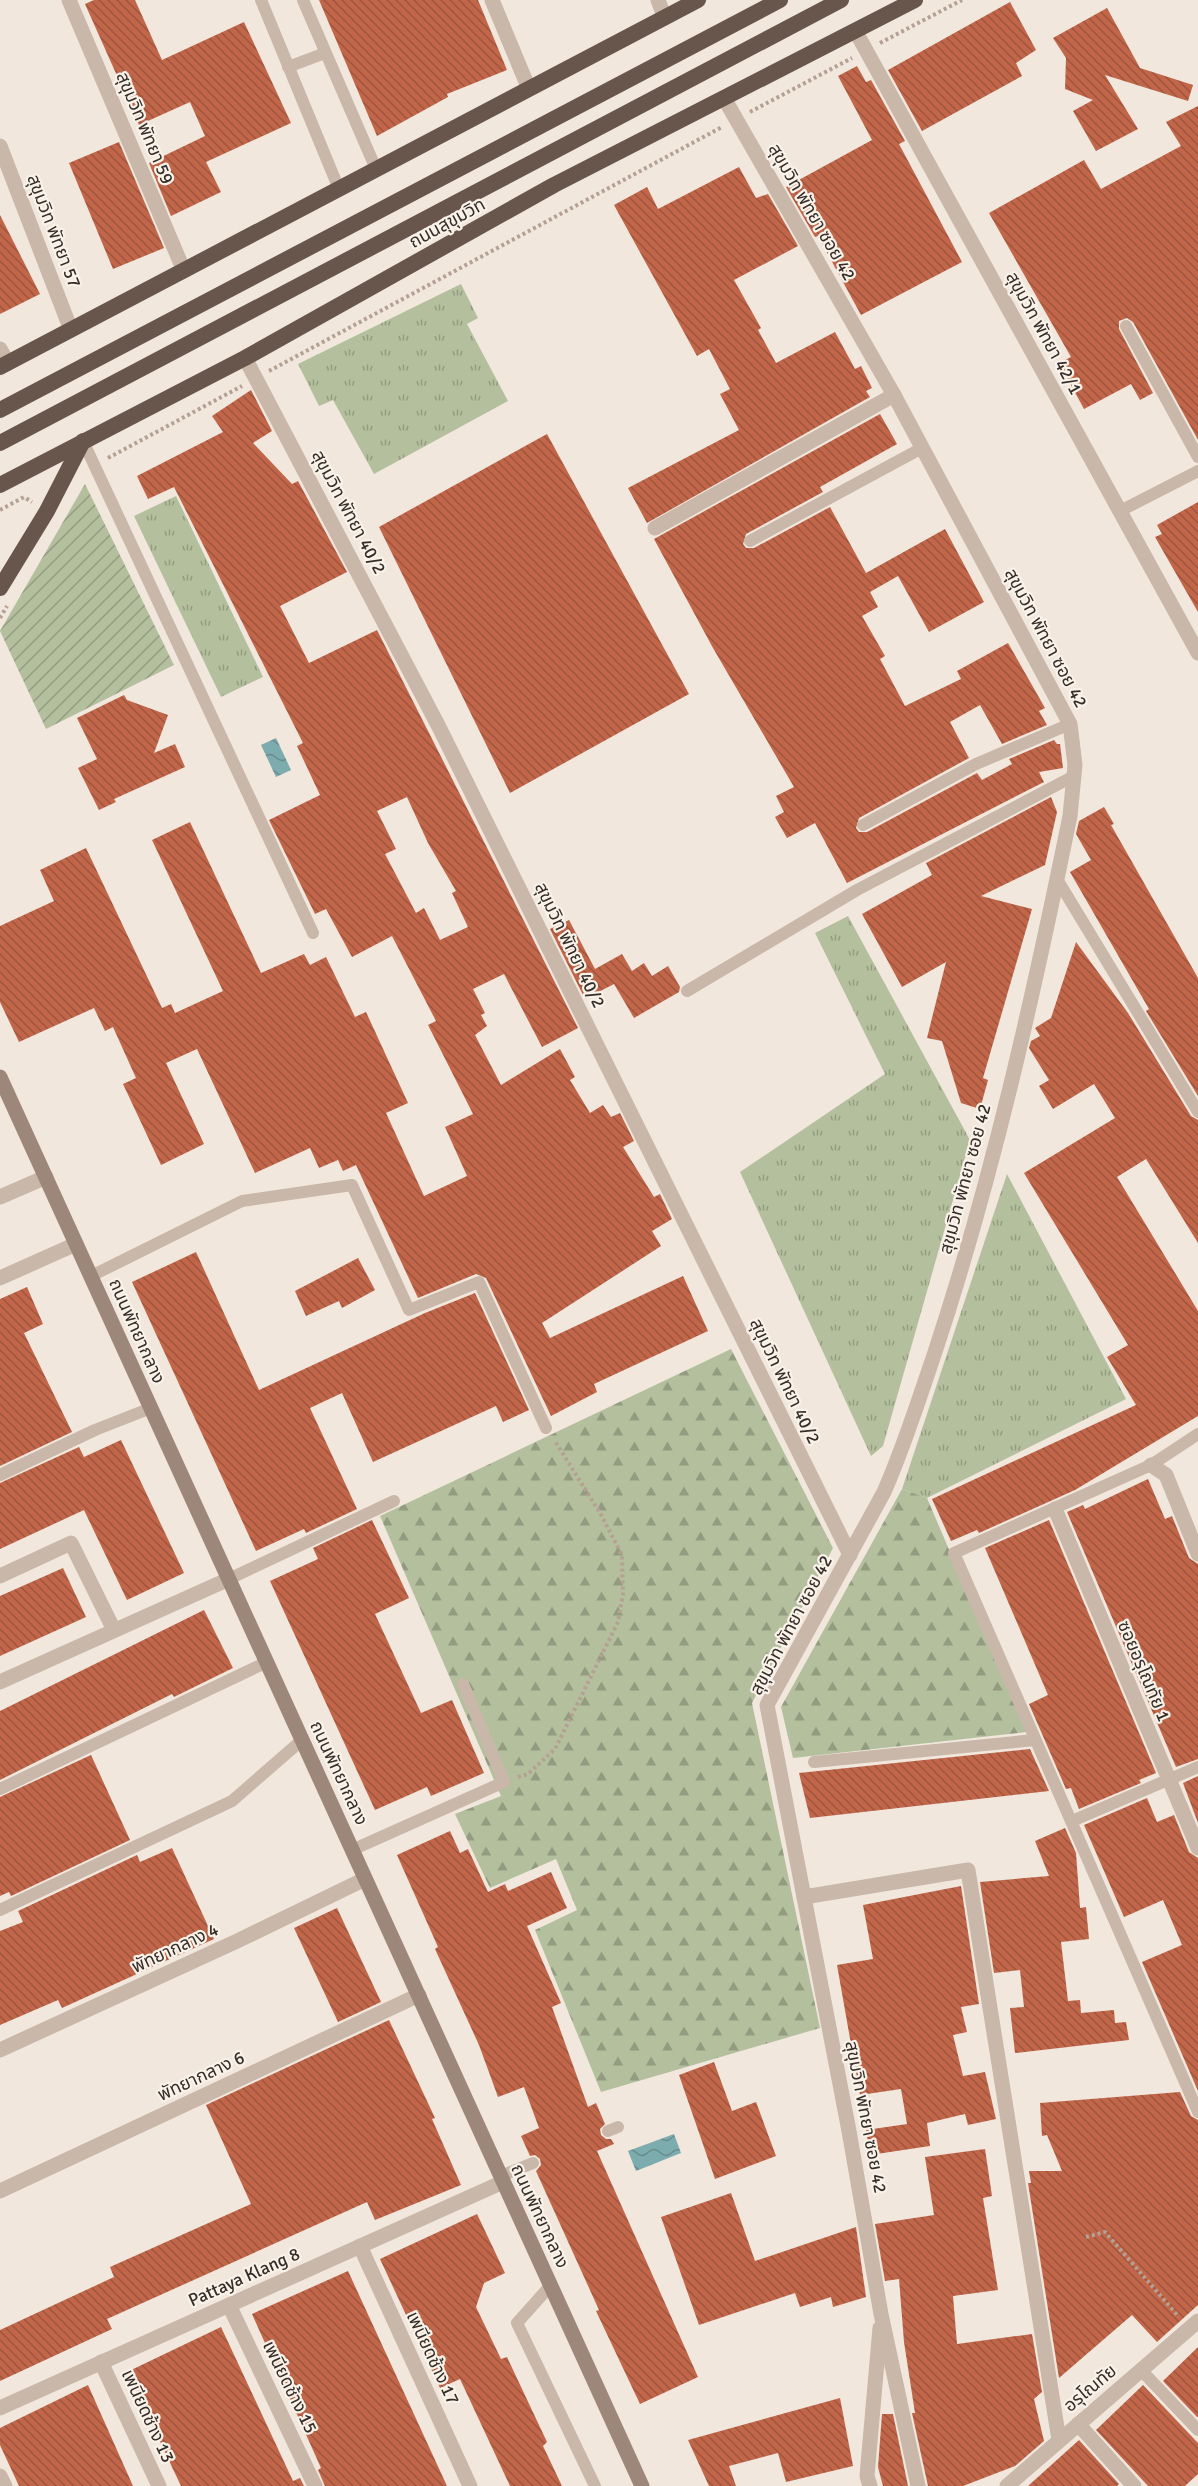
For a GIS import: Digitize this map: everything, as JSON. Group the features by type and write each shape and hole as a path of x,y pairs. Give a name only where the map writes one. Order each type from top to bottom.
{"highway":[{"path":"3,360 71,330 698,0"},
{"path":"0,410 780,0"},
{"name":"ถนนสุขุมวิท","path":"0,443 842,0"},
{"name":"ถนนสุขุมวิท","path":"0,485 245,358 554,186 915,0"},
{"path":"0,588 47,511 83,441"}],"main road":[{"name":"ถนนพัทยากลาง","path":"0,1077 642,2486"}],"street":[{"name":"สุขุมวิท พัทยา 59","path":"69,0 184,271"},
{"path":"492,0 529,89"},
{"path":"658,0 665,18"},
{"name":"สุขุมวิท พัทยา 42/1","path":"856,32 1198,653"},
{"name":"สุขุมวิท พัทยา ซอย 42","path":"724,98 894,395 1070,724 1074,776 1070,816 1057,879 999,1135 953,1299 899,1458 884,1492 767,1705 881,2314"},
{"name":"สุขุมวิท พัทยา 57","path":"0,146 71,330"},
{"name":"สุขุมวิท พัทยา 40/2","path":"245,358 439,726 850,1555"},
{"path":"655,528 894,395"},
{"path":"0,1197 46,1177"},
{"path":"0,1278 76,1244"},
{"path":"1151,1465 1166,1475 1198,1554"},
{"name":"ซอยอรุโณทัย 1","path":"1055,1509 1198,1848"},
{"path":"0,1576 71,1543 114,1629"},
{"path":"0,1682 229,1579"},
{"path":"804,1897 968,1870 1059,2440"},
{"name":"พัทยากลาง 4","path":"0,2050 235,1942 365,1879"},
{"name":"พัทยากลาง 6","path":"0,2191 419,1995"},
{"name":"Pattaya Klang 8","path":"0,2408 360,2246 502,2179"},
{"name":"เพนียดช้าง 17","path":"360,2246 470,2486"},
{"name":"เพนียดช้าง 15","path":"229,2305 315,2486"},
{"path":"870,2486 867,2476 881,2314"},
{"path":"881,2314 918,2486"},
{"name":"อรุโณทัย","path":"1007,2486 1194,2325"},
{"name":"เพนียดช้าง 13","path":"101,2362 159,2486"},
{"path":"1078,2424 1134,2486"},
{"path":"0,2476 5,2486"}],"lane":[{"path":"261,0 339,189"},
{"path":"303,0 376,169"},
{"path":"288,67 325,53"},
{"path":"1126,326 1198,457"},
{"path":"83,441 313,933"},
{"path":"750,541 922,448"},
{"path":"1120,512 1198,471"},
{"path":"863,825 976,764 1070,724"},
{"path":"687,990 857,890 1074,776"},
{"path":"1057,879 1198,1112"},
{"path":"91,1276 242,1201 352,1185 409,1310 479,1282 546,1428"},
{"path":"0,1475 95,1430 151,1408"},
{"path":"1198,1434 1151,1465 954,1553 1198,2112"},
{"path":"229,1579 394,1501"},
{"path":"0,1789 267,1662"},
{"path":"352,1850 504,1782 463,1684"},
{"path":"0,1910 232,1801 302,1740"},
{"path":"814,1762 1035,1740"},
{"path":"1072,1821 1198,1767"},
{"path":"502,2179 533,2163"},
{"path":"551,2285 517,2323 595,2486"},
{"path":"1141,2370 1198,2430"}],"path":[{"path":"94,465 736,119 962,0"},
{"path":"504,1782 528,1773 555,1749 618,1622 623,1594 622,1555 600,1513 546,1428"},
{"path":"1086,2237 1104,2232 1194,2325"}],"green space":[{"path":"461,284 478,318 467,324 508,401 374,474 333,400 319,406 298,364"},
{"path":"85,484 174,665 46,729 0,631"},
{"path":"176,496 263,677 221,697 134,516"},
{"path":"848,916 970,1140 883,1446 871,1456 740,1172 885,1074 815,933"},
{"path":"1007,1174 1126,1399 927,1498 902,1489"},
{"path":"731,1349 833,1548 752,1703 820,2028 601,2092 535,1930 577,1910 556,1859 490,1888 455,1814 501,1796 380,1516"},
{"path":"902,1489 927,1498 1027,1732 793,1758 781,1707"}],"water":[{"path":"276,738 291,770 276,777 261,745"},
{"path":"674,2134 681,2153 636,2171 628,2151"}],"building":[{"path":"94,0 135,0 162,60 244,22 291,123 206,162 221,192 171,216 149,163 205,136 190,102 139,125 85,4"},
{"path":"319,0 478,0 507,70 447,94 448,97 377,136"},
{"path":"1010,2 1036,50 1016,63 1022,76 922,131 888,70"},
{"path":"1107,8 1140,68 1193,85 1188,101 1105,75 1138,129 1096,151 1073,111 1093,100 1065,89 1066,58 1053,38"},
{"path":"857,66 866,82 871,80 905,141 899,144 962,262 861,315 818,236 815,237 786,187 872,140 838,76"},
{"path":"1198,106 1198,440 1133,322 1127,318 1119,321 1119,329 1153,393 1140,400 1131,384 1084,409 1059,363 1071,357 989,213 1084,160 1101,189 1181,146 1166,122"},
{"path":"119,142 164,248 113,269 69,163"},
{"path":"739,167 756,198 768,194 798,246 734,280 761,328 758,330 776,363 835,332 855,369 861,366 872,388 866,391 870,397 647,523 628,488 739,430 720,394 730,389 709,349 697,356 614,205 647,187 658,209"},
{"path":"0,215 40,294 0,314"},
{"path":"251,390 272,431 253,443 292,484 298,481 347,572 280,606 309,663 377,630 578,1028 542,1047 504,974 473,989 485,1013 481,1015 487,1026 475,1035 501,1085 560,1049 575,1077 570,1080 590,1113 603,1105 611,1117 620,1113 634,1141 623,1147 654,1197 660,1194 672,1219 652,1231 661,1246 542,1323 550,1338 683,1276 708,1331 594,1384 597,1392 551,1416 486,1278 476,1274 418,1298 356,1165 343,1171 338,1160 319,1168 310,1148 255,1173 197,1049 166,1063 204,1144 161,1165 123,1084 136,1078 113,1027 105,1031 94,1008 19,1042 0,1002 0,926 54,901 40,870 86,848 162,1008 171,1004 175,1013 223,991 152,840 190,822 261,973 304,954 310,965 326,957 355,1017 366,1012 408,1103 386,1113 424,1196 467,1176 445,1127 473,1114 428,1025 436,1021 392,936 352,957 326,909 315,914 269,820 320,795 297,746 303,743 174,487 148,499 137,476 223,432 212,416","holes":["407,797 428,843 456,891 452,893 468,927 440,940 424,908 416,913 385,854 396,849 377,811"]},
{"path":"880,414 897,444 820,487 823,492 746,534 743,544 746,548 754,548 830,507 866,573 945,529 984,602 929,632 898,576 870,592 878,607 862,616 885,656 880,659 905,706 961,679 957,671 1008,643 1045,708 1039,711 1047,725 1002,744 980,705 950,722 969,758 859,818 856,828 859,832 867,832 977,773 982,780 1012,764 1009,759 1054,740 1060,744 1063,768 1039,772 1044,782 847,883 815,823 787,838 775,817 784,812 776,796 794,787 713,648 654,539"},
{"path":"547,434 689,694 510,793 379,527"},
{"path":"1198,502 1198,612 1155,537 1162,534 1157,525"},
{"path":"124,695 127,700 168,715 154,753 175,744 185,767 114,799 116,802 99,810 78,768 97,759 77,718"},
{"path":"1051,797 1057,812 1045,865 981,896 1032,909 983,1078 988,1080 980,1109 961,1103 942,1041 927,1038 946,962 902,987 862,914 932,875 926,863"},
{"path":"1104,807 1114,824 1111,825 1198,978 1198,1096 1146,1011 1149,1009 1070,872 1091,860 1076,834 1079,821"},
{"path":"569,920 595,969 622,954 632,971 644,963 652,976 668,966 680,987 679,992 634,1018 614,984 585,999 550,929"},
{"path":"1076,942 1128,1013 1191,1116 1198,1120 1198,1243 1146,1159 1117,1177 1198,1311 1198,1416 1075,1490 979,1533 977,1530 951,1541 932,1499 1136,1405 1107,1357 1128,1345 1024,1173 1115,1118 1094,1084 1053,1109 1039,1086 1049,1080 1029,1048 1031,1041 1040,1036 1035,1028 1051,1018"},
{"path":"196,1252 259,1390 425,1313 475,1293 529,1410 503,1422 496,1406 373,1462 342,1393 310,1408 357,1509 306,1533 304,1529 256,1551 132,1282"},
{"path":"358,1258 375,1290 342,1308 339,1301 306,1316 295,1291"},
{"path":"27,1287 43,1324 24,1333 72,1432 0,1466 0,1299"},
{"path":"121,1440 184,1573 127,1600 84,1510 0,1549 0,1483 79,1447 84,1457"},
{"path":"1148,1479 1165,1519 1172,1516 1189,1558 1198,1564 1198,1759 1176,1767 1067,1512 1083,1505 1085,1509"},
{"path":"372,1520 409,1598 375,1614 421,1713 452,1700 484,1773 431,1796 427,1787 375,1810 270,1581 318,1559 313,1548"},
{"path":"1049,1520 1156,1773 1139,1780 1141,1783 1079,1809 1071,1788 1066,1789 1029,1704 1048,1695 985,1548"},
{"path":"63,1568 86,1617 0,1656 0,1596"},
{"path":"204,1610 233,1668 174,1697 172,1694 0,1780 0,1711"},
{"path":"1030,1749 1049,1791 810,1818 799,1773"},
{"path":"91,1755 130,1840 11,1896 9,1892 0,1896 0,1797"},
{"path":"1198,1776 1198,1823 1183,1783"},
{"path":"1147,1798 1157,1822 1174,1815 1189,1852 1198,1858 1198,2091 1142,1962 1182,1945 1163,1900 1124,1917 1084,1825"},
{"path":"1065,1828 1076,1853 1080,1908 1086,1907 1089,1939 1061,1942 1068,2001 1080,2000 1081,2013 1114,2010 1115,2023 1126,2022 1129,2040 1015,2053 1010,2008 1024,2007 1020,1970 994,1973 980,1882 1049,1876 1035,1841"},
{"path":"450,1831 460,1853 468,1849 488,1892 505,1884 508,1891 551,1872 567,1908 527,1926 561,2003 552,2007 588,2107 596,2103 605,2124 600,2129 601,2135 606,2139 611,2139 614,2144 597,2151 698,2377 640,2404 596,2311 599,2310 536,2171 541,2165 540,2159 535,2155 530,2156 521,2136 539,2128 524,2087 498,2097 479,2045 435,1949 438,1947 397,1855"},
{"path":"172,1848 214,1939 62,2008 58,2000 0,2025 0,1931 23,1922 18,1911 137,1855 140,1862"},
{"path":"961,1886 979,2004 961,2007 967,2032 953,2035 963,2076 985,2072 996,2119 968,2125 965,2114 927,2123 930,2146 870,2155 866,2130 907,2124 901,2089 860,2095 837,1965 873,1959 863,1905"},
{"path":"337,1908 381,2002 338,2022 294,1928"},
{"path":"389,2020 435,2118 432,2119 461,2185 375,2220 367,2202 107,2319 112,2329 0,2381 0,2330 114,2277 110,2267 251,2204 206,2105"},
{"path":"714,2062 732,2111 756,2102 776,2156 715,2179 679,2075"},
{"path":"1180,2092 1191,2116 1198,2120 1198,2305 1157,2342 1132,2315 1059,2378 1028,2183 1031,2183 1029,2171 1062,2171 1047,2135 1042,2136 1040,2103"},
{"path":"985,2149 992,2196 983,2198 998,2290 953,2296 957,2344 1032,2334 1042,2392 1034,2399 1044,2441 1015,2466 963,2486 928,2486 912,2413 915,2413 904,2342 899,2279 885,2281 875,2224 934,2215 925,2157"},
{"path":"731,2193 755,2261 856,2227 866,2297 833,2307 831,2297 800,2307 795,2293 699,2325 661,2217"},
{"path":"477,2214 505,2273 484,2283 476,2307 501,2359 507,2357 547,2442 543,2446 562,2486 510,2486 460,2379 440,2388 380,2259"},
{"path":"348,2271 447,2486 325,2486 318,2470 321,2468 252,2314"},
{"path":"221,2327 293,2481 300,2478 304,2486 181,2486 127,2372"},
{"path":"1198,2347 1198,2417 1197,2417 1163,2381"},
{"path":"88,2385 133,2486 19,2486 0,2445 0,2428"},
{"path":"1143,2385 1198,2443 1198,2474 1185,2486 1148,2486 1096,2430"},
{"path":"840,2398 853,2466 786,2482 778,2453 729,2466 736,2486 709,2486 688,2440"},
{"path":"882,2414 893,2414 908,2486 883,2486 878,2467"},
{"path":"1079,2440 1119,2484 1117,2486 1028,2486"}]}
